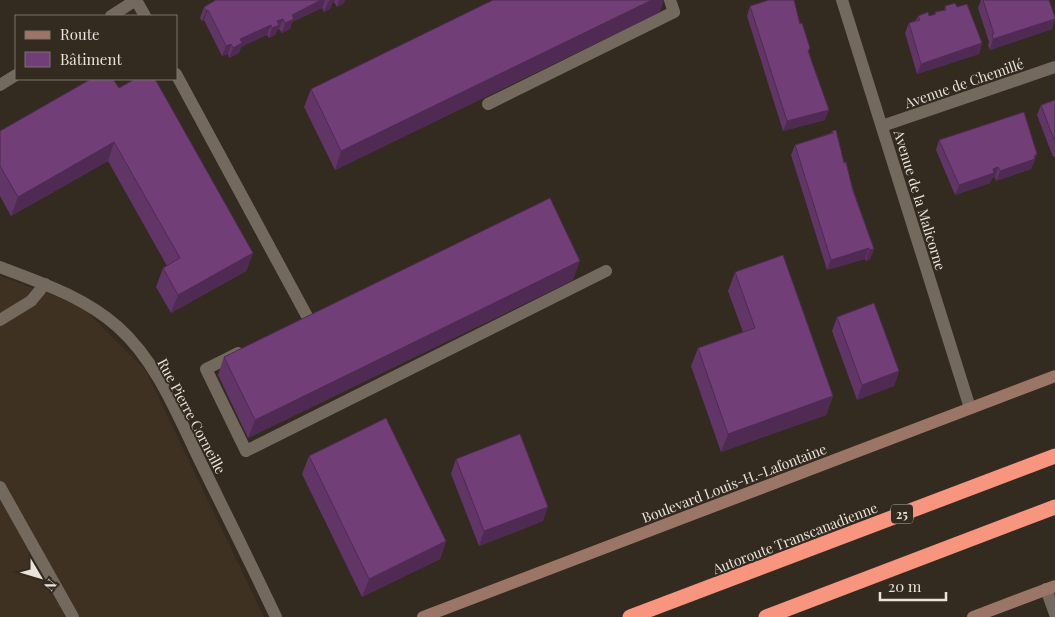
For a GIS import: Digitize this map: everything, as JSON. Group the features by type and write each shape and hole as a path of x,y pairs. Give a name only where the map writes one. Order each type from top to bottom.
{"highway":[{"name":"Autoroute Transcanadienne","path":"630,617 1055,456"},
{"path":"766,617 1055,507"}],"main road":[{"name":"Boulevard Louis-H.-Lafontaine","path":"423,617 1055,376"},
{"path":"973,617 1051,588"}],"street":[{"path":"113,15 136,0 144,15"},
{"path":"488,104 674,12 670,0"},
{"name":"Avenue de la Malicorne","path":"842,0 970,408"},
{"name":"Avenue de Chemillé","path":"882,126 1055,67"},
{"path":"0,85 15,76"},
{"path":"178,78 308,319"},
{"name":"Rue Pierre Corneille","path":"0,267 46,284 95,310 118,328 149,364 167,393 276,617"},
{"path":"249,348 206,369 246,451 606,271"},
{"path":"0,320 31,302 46,284"},
{"path":"0,487 73,617"},
{"path":"1051,588 1055,614"}],"shaded area":[{"path":"0,276 80,305 146,371 264,617 0,617"}],"building":[{"path":"216,0 321,0 292,15 294,19 285,23 283,19 277,21 279,25 272,28 271,25 240,39 242,43 233,48 231,44 226,46 208,10 206,11 204,7"},
{"path":"493,0 652,0 341,151 311,89"},
{"path":"769,0 794,0 800,24 802,23 810,48 808,51 829,110 787,121 750,6"},
{"path":"983,0 1049,0 1055,19 993,39 992,34 994,34"},
{"path":"955,3 957,7 967,4 982,43 921,64 909,23 920,20 918,16 928,12 929,16 936,14 935,12 946,10 945,6"},
{"path":"89,80 114,80 119,88 133,80 156,80 253,253 178,295 163,268 180,258 114,142 18,197 0,166 0,131"},
{"path":"1055,100 1055,143 1041,105"},
{"path":"1024,112 1037,154 1034,156 1035,159 1000,171 998,167 993,169 994,173 959,185 939,140"},
{"path":"836,130 844,163 846,162 853,191 874,249 869,250 869,248 831,260 795,145 833,133 832,131"},
{"path":"550,198 580,261 255,420 224,357"},
{"path":"783,255 833,396 728,434 698,348 755,328 735,272"},
{"path":"874,303 899,371 862,385 837,317"},
{"path":"386,418 446,541 369,579 309,456"},
{"path":"520,434 548,507 484,531 456,459"}]}
